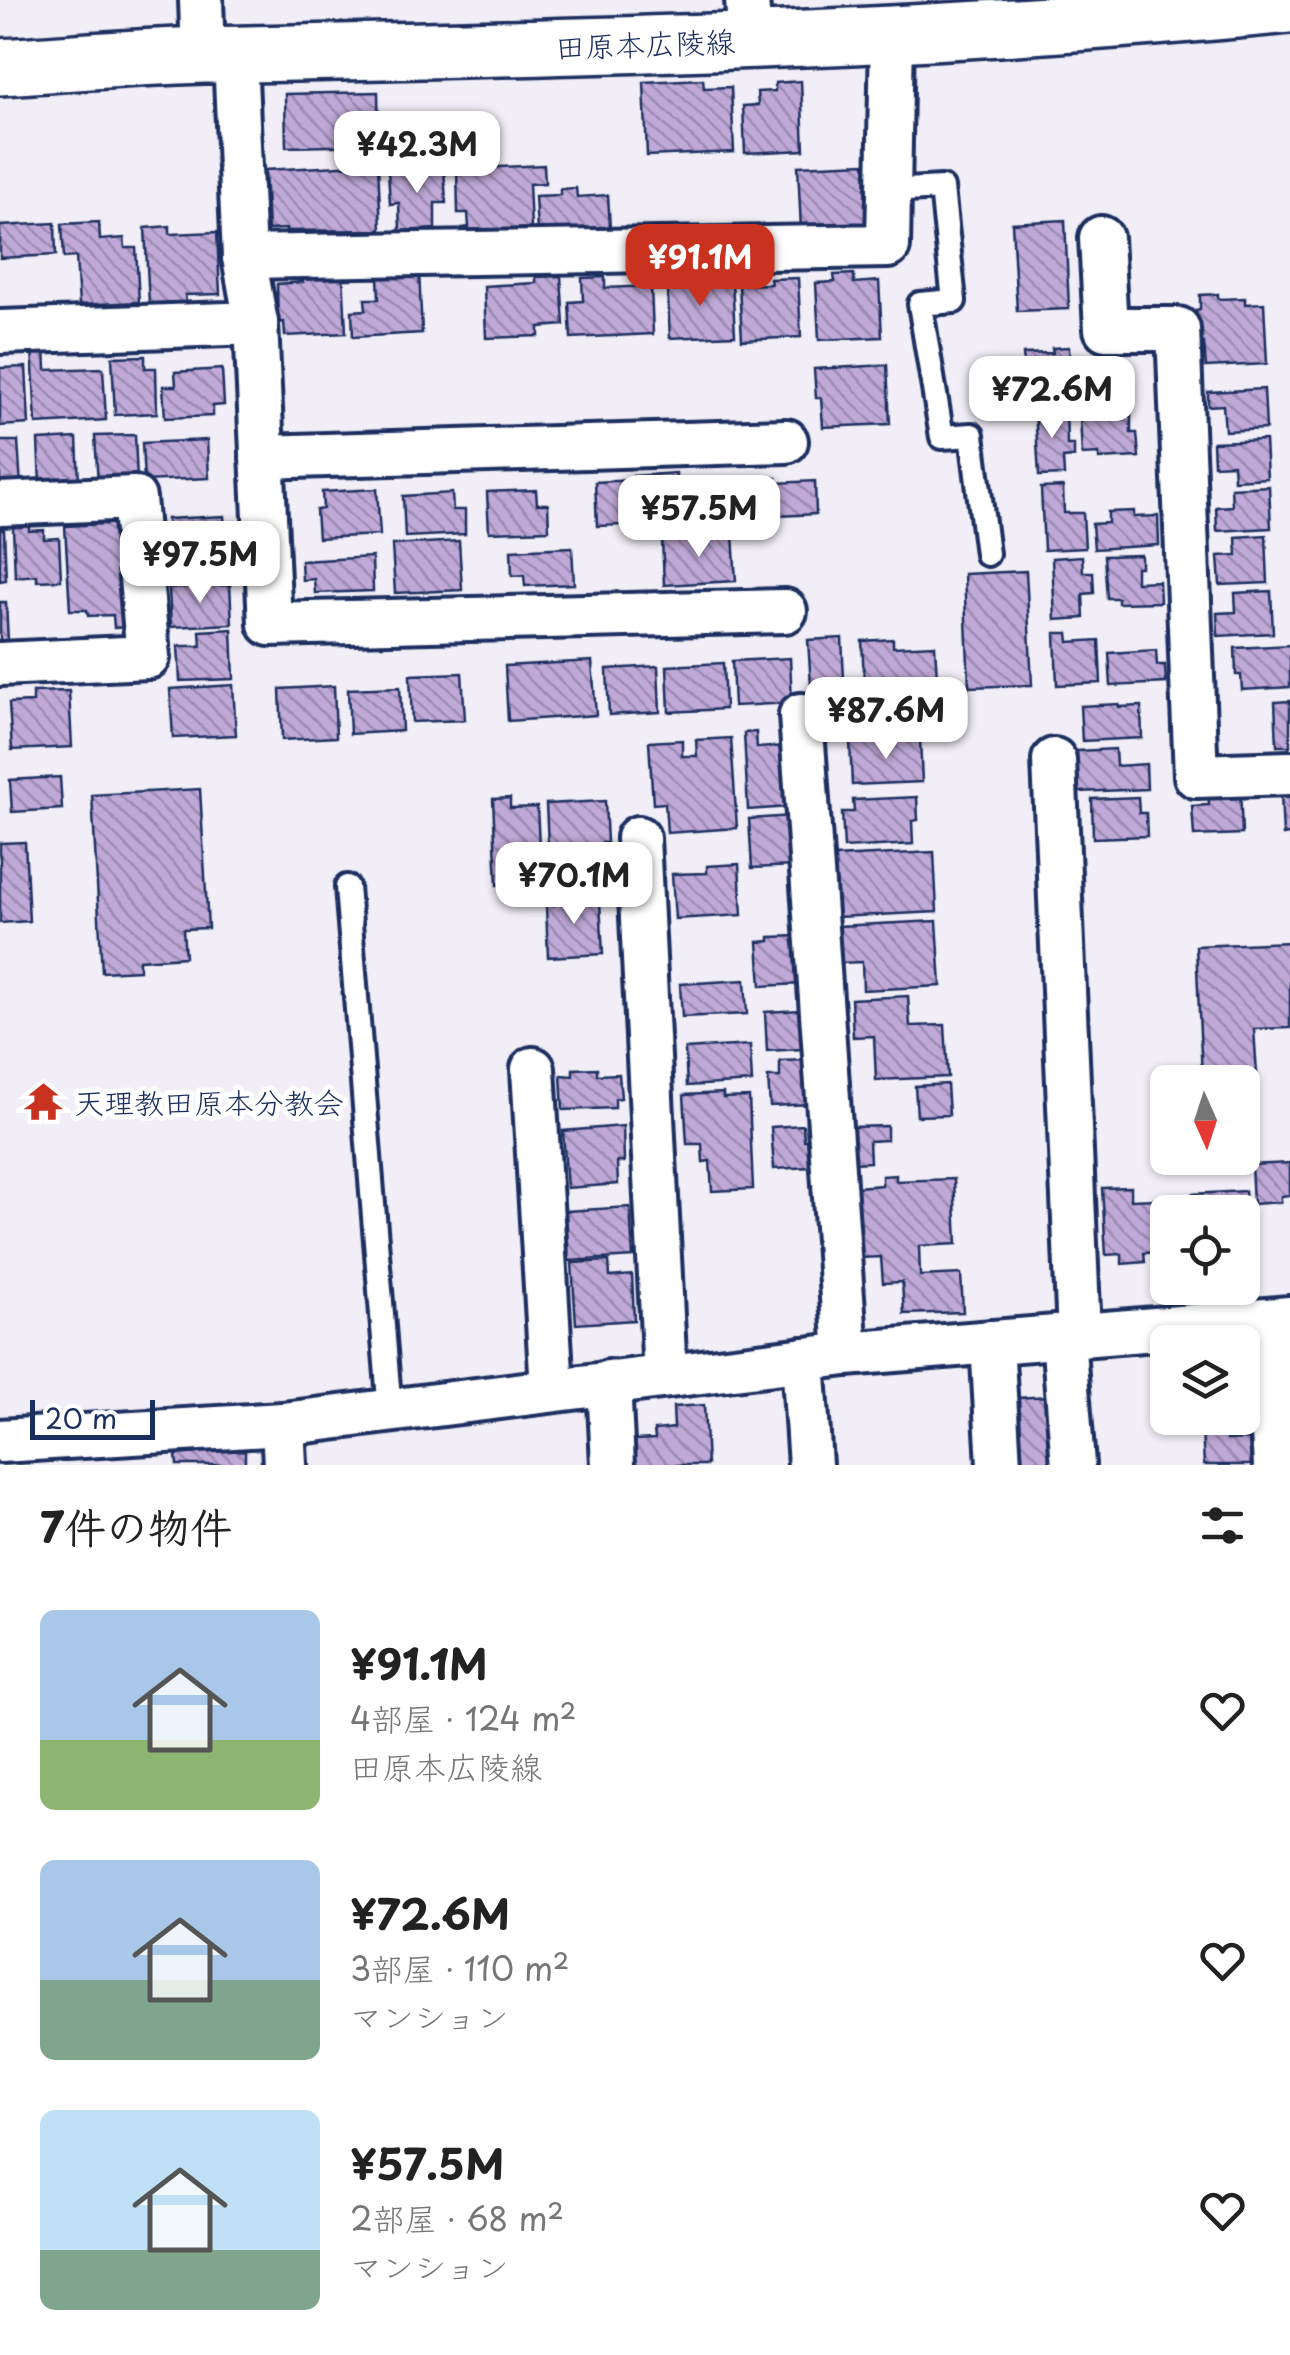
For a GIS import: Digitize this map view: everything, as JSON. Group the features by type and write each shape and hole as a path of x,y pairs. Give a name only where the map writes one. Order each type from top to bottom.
{"main road":[{"name":"田原本広陵線","path":"0,67 749,20 919,22 1171,17 1290,6"}],"street":[{"path":"201,0 219,56 256,323 270,624 786,611"},
{"path":"244,258 888,246 889,192 919,22"},
{"path":"1101,238 1106,329 1178,330 1196,776 1290,774"},
{"path":"0,332 256,323"},
{"path":"262,456 786,441"},
{"path":"0,504 134,498 148,657 0,664"},
{"path":"801,715 846,1354"},
{"path":"1054,760 1072,1465"},
{"path":"638,838 664,1376"},
{"path":"533,1069 552,1390"},
{"path":"0,1441 284,1444 390,1412 609,1382 846,1354 1278,1320 1275,1465"},
{"path":"992,1342 999,1465"},
{"path":"803,1359 810,1465"},
{"path":"609,1382 613,1465"}],"lane":[{"path":"889,192 942,188 954,301 920,304 942,437 972,435 987,554"},
{"path":"347,886 390,1412"}],"building":[{"path":"703,79 704,88 731,87 734,152 647,156 644,82"},
{"path":"801,81 804,150 745,153 743,106 758,105 757,92 775,91 775,83"},
{"path":"378,92 379,145 286,147 285,94"},
{"path":"865,163 868,226 801,230 798,166"},
{"path":"378,164 381,230 268,230 265,170"},
{"path":"544,165 545,183 529,184 531,228 462,232 462,228 469,227 468,213 458,213 457,169"},
{"path":"444,167 446,203 435,203 435,229 400,231 399,203 390,204 388,170"},
{"path":"576,188 577,197 608,195 610,228 537,232 535,196 560,195 560,189"},
{"path":"1065,220 1069,309 1017,311 1012,223"},
{"path":"99,222 100,240 124,238 125,248 136,248 139,302 79,305 76,257 64,258 62,224"},
{"path":"55,223 56,255 0,258 0,226"},
{"path":"170,226 170,234 217,232 220,294 185,295 186,302 149,304 145,228"},
{"path":"343,271 346,333 285,336 284,322 278,323 277,284 303,282 302,273"},
{"path":"419,271 422,333 353,337 352,311 366,310 365,299 379,299 378,276"},
{"path":"854,274 854,283 879,281 882,337 819,340 816,283 835,282 834,275"},
{"path":"561,276 564,325 539,327 539,336 486,338 484,286 536,283 536,277"},
{"path":"605,277 605,288 651,286 653,334 571,338 569,302 583,301 582,278"},
{"path":"686,277 686,284 732,281 735,335 670,338 667,278"},
{"path":"798,278 801,337 742,340 739,285"},
{"path":"1218,294 1218,299 1245,298 1245,304 1264,303 1267,364 1206,367 1204,343 1196,343 1194,316 1200,309 1200,295"},
{"path":"45,346 46,370 103,368 106,420 36,424 32,347"},
{"path":"1069,347 1071,384 1060,385 1061,398 1026,399 1023,354 1053,353 1052,348"},
{"path":"145,356 145,368 156,368 157,413 115,415 112,357"},
{"path":"887,365 890,424 823,427 814,369"},
{"path":"26,367 29,424 0,426 0,368"},
{"path":"222,369 224,405 213,406 213,416 165,418 163,386 176,386 175,372"},
{"path":"1264,389 1266,429 1225,431 1223,405 1208,406 1208,392"},
{"path":"1066,407 1067,445 1074,445 1074,457 1063,458 1064,475 1039,476 1035,409"},
{"path":"1131,415 1131,433 1137,433 1139,457 1099,459 1099,454 1082,455 1080,417"},
{"path":"135,435 137,481 98,483 95,436"},
{"path":"77,438 79,483 40,485 38,440"},
{"path":"207,440 209,478 144,481 142,443"},
{"path":"1265,440 1267,478 1234,480 1233,464 1214,465 1213,442"},
{"path":"0,441 18,441 21,486 0,487"},
{"path":"676,473 678,523 597,526 595,482"},
{"path":"776,478 776,483 815,481 816,514 718,515 717,480"},
{"path":"1269,486 1271,528 1217,531 1216,507 1232,506 1231,488"},
{"path":"1063,487 1064,513 1083,513 1085,548 1044,550 1041,488"},
{"path":"377,489 380,535 318,538 316,510 323,509 322,492"},
{"path":"536,490 537,504 548,504 549,530 489,532 487,492"},
{"path":"452,493 453,510 465,510 465,534 405,537 403,496"},
{"path":"1134,511 1134,517 1158,516 1159,545 1094,549 1092,524 1108,523 1108,512"},
{"path":"224,516 227,568 170,571 167,519"},
{"path":"125,523 130,627 114,628 113,615 88,616 87,610 70,610 65,526"},
{"path":"29,526 29,531 44,530 44,539 59,538 61,580 37,581 37,575 15,577 13,527"},
{"path":"0,530 4,530 6,580 0,581"},
{"path":"733,535 736,581 664,585 662,539"},
{"path":"1266,535 1268,583 1220,585 1218,556 1237,555 1236,537"},
{"path":"459,541 462,590 395,593 392,545"},
{"path":"572,547 574,584 525,586 524,575 512,576 511,550"},
{"path":"1141,555 1136,582 1159,581 1160,602 1118,603 1118,598 1107,598 1104,556"},
{"path":"1082,556 1083,572 1093,572 1094,593 1083,594 1084,618 1055,620 1052,558"},
{"path":"372,557 373,591 315,593 314,579 302,580 301,561"},
{"path":"1026,571 1032,685 969,687 964,574"},
{"path":"230,585 232,624 171,627 169,588"},
{"path":"1271,591 1273,633 1218,636 1217,613 1236,612 1235,593"},
{"path":"0,602 6,602 8,642 0,642"},
{"path":"232,629 234,679 180,681 178,646 201,646 200,631"},
{"path":"1055,633 1068,633 1069,642 1099,640 1101,683 1057,685"},
{"path":"842,638 845,700 812,701 808,640"},
{"path":"893,639 893,647 935,645 938,695 865,699 862,641"},
{"path":"1290,645 1290,687 1242,690 1241,675 1236,675 1235,648"},
{"path":"1156,650 1157,665 1165,665 1166,683 1111,686 1109,653"},
{"path":"790,658 792,703 734,706 732,661"},
{"path":"592,661 596,715 508,721 505,666"},
{"path":"723,663 725,709 669,712 667,666"},
{"path":"658,666 660,712 609,715 607,669"},
{"path":"462,673 465,720 412,722 410,675"},
{"path":"233,685 236,735 173,738 170,689"},
{"path":"334,686 336,737 282,740 280,689"},
{"path":"400,687 402,731 350,734 348,689"},
{"path":"69,691 72,747 12,750 9,703 33,702 33,692"},
{"path":"1290,701 1290,746 1277,746 1275,702"},
{"path":"1080,706 1141,706 1142,738 1082,741"},
{"path":"756,732 757,748 786,746 789,807 748,810 744,733"},
{"path":"731,738 737,828 667,833 665,803 653,804 649,742 682,740 682,756 697,756 696,740"},
{"path":"920,738 922,782 852,785 850,741"},
{"path":"1115,749 1116,766 1146,764 1147,789 1079,792 1077,751"},
{"path":"60,777 62,809 12,812 10,780"},
{"path":"1240,787 1242,834 1194,836 1192,806 1209,805 1208,788"},
{"path":"200,789 208,928 183,929 185,957 139,960 139,970 102,972 92,795"},
{"path":"1290,793 1290,834 1283,835 1281,794"},
{"path":"917,797 913,844 844,848 842,812 854,812 853,800"},
{"path":"1138,797 1139,813 1146,813 1147,836 1093,838 1092,799"},
{"path":"510,798 510,808 537,807 541,883 497,885 493,799"},
{"path":"605,801 607,843 602,843 602,863 549,866 546,804"},
{"path":"792,816 794,866 752,868 749,819"},
{"path":"25,842 29,921 0,923 0,843"},
{"path":"934,852 937,912 837,917 834,857"},
{"path":"739,864 742,915 675,919 672,874 707,873 707,866"},
{"path":"577,891 578,903 600,902 603,954 548,957 546,906 555,905 554,893"},
{"path":"937,921 941,986 863,990 862,962 840,963 838,926"},
{"path":"798,936 801,984 761,986 758,942 770,941 770,937"},
{"path":"1290,942 1290,1028 1254,1029 1256,1065 1201,1065 1196,946"},
{"path":"745,980 747,1014 682,1017 680,984"},
{"path":"908,996 910,1026 945,1025 948,1077 876,1080 874,1036 853,1037 851,999"},
{"path":"801,1010 803,1049 767,1051 765,1012"},
{"path":"750,1045 752,1082 687,1086 685,1049"},
{"path":"808,1060 811,1104 770,1106 768,1077 780,1077 780,1061"},
{"path":"597,1068 597,1075 619,1074 621,1098 615,1099 615,1108 563,1110 561,1075 573,1076 573,1069"},
{"path":"947,1084 949,1115 917,1116 915,1086"},
{"path":"723,1093 723,1098 749,1097 753,1189 712,1191 710,1161 703,1162 702,1144 687,1144 684,1095"},
{"path":"803,1125 804,1140 810,1140 811,1167 774,1169 771,1127"},
{"path":"623,1126 624,1162 617,1162 618,1184 567,1188 563,1131"},
{"path":"887,1126 887,1140 869,1141 870,1162 854,1163 852,1127"},
{"path":"1290,1163 1290,1195 1281,1196 1281,1202 1260,1204 1260,1195 1253,1195 1252,1175 1260,1175 1260,1165"},
{"path":"896,1175 896,1181 954,1179 957,1244 919,1246 920,1276 961,1274 963,1312 904,1314 902,1282 883,1283 881,1257 860,1258 857,1187 882,1185 882,1176"},
{"path":"1131,1187 1131,1200 1150,1199 1150,1253 1144,1253 1145,1262 1122,1264 1122,1254 1106,1255 1102,1188"},
{"path":"1245,1191 1245,1195 1192,1195"},
{"path":"630,1207 633,1257 569,1261 566,1211"},
{"path":"609,1261 610,1277 632,1275 634,1320 576,1324 572,1263"},
{"path":"1049,1396 1053,1465 1023,1465 1019,1461 1016,1398"},
{"path":"704,1405 707,1465 635,1465 633,1440 655,1439 654,1430 674,1428 673,1407"},
{"path":"1202,1435 1249,1439 1251,1465 1204,1465"},
{"path":"226,1446 226,1451 245,1450 245,1465 177,1465 176,1455 198,1453 198,1447"}],"place":[{"name":"天理教田原本分教会","path":"44,1101"}]}
